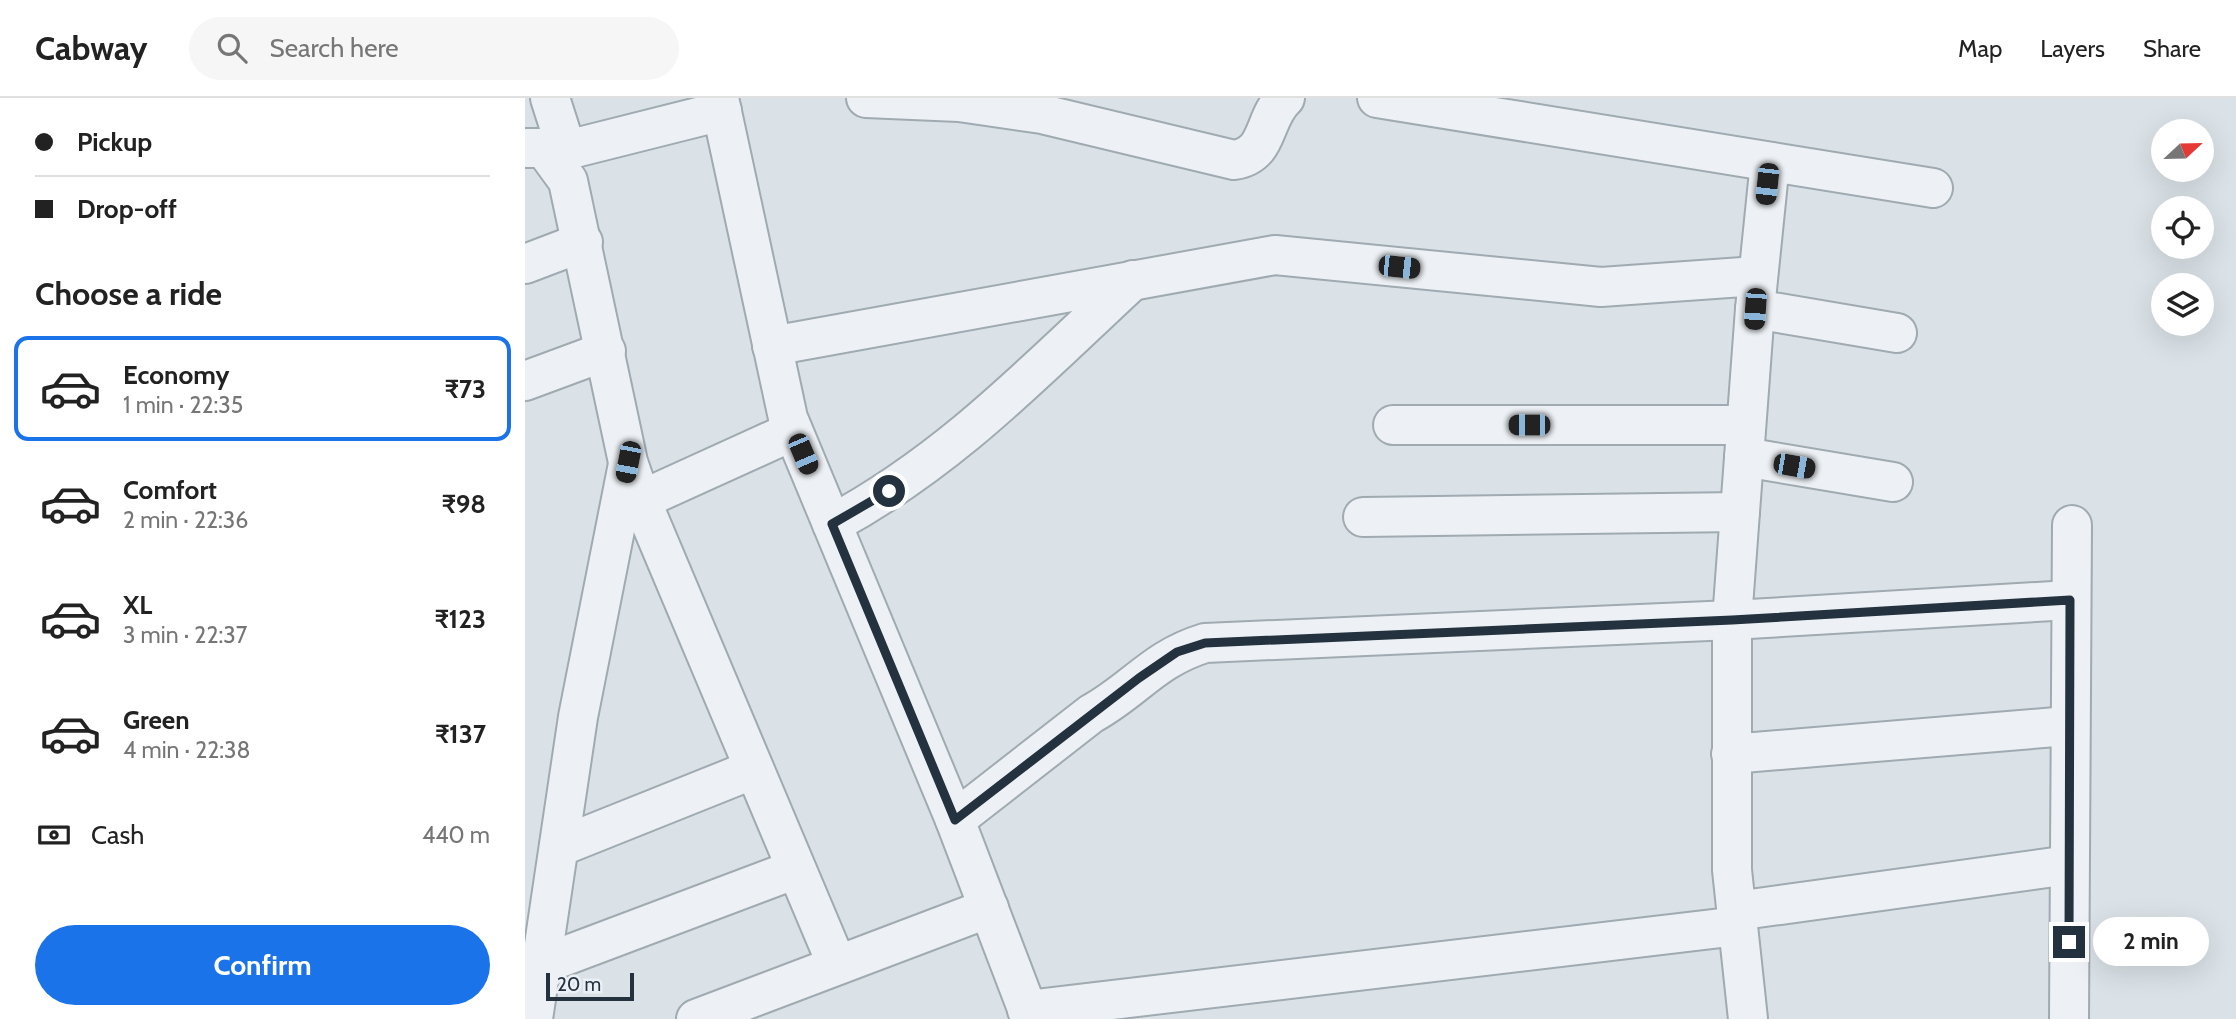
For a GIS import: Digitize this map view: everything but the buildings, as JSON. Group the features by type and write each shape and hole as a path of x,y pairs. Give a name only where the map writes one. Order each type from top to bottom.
{"street":[{"path":"550,98 547,150 568,181 628,462 641,500 837,965"},
{"path":"866,98 959,102 1042,114 1234,160 1247,158 1256,152 1276,107 1285,98"},
{"path":"1377,98 1933,188"},
{"path":"547,150 720,105 793,431 955,820 1029,1015 1737,918 2069,865"},
{"path":"1748,1019 1732,870 1732,620 1756,293 1770,162"},
{"path":"525,264 583,242"},
{"path":"772,346 1275,255 1601,286 1756,293 1897,333"},
{"path":"832,524 882,496 960,441 1133,280"},
{"path":"525,381 606,351"},
{"path":"1393,425 1745,441 1893,482"},
{"path":"641,500 793,431"},
{"path":"533,1019 578,718 628,462"},
{"path":"1363,517 1740,512"},
{"path":"2069,1019 2068,726 2071,525"},
{"path":"955,820 1139,678 1177,652 1205,643 1732,620 2070,600"},
{"path":"1731,754 2068,726"},
{"path":"559,847 754,769"},
{"path":"541,965 796,869"},
{"path":"696,1019 989,908"}],"route":[{"path":"889,491 832,524 955,820 1091,714 1109,704 1139,678 1177,652 1205,643 1732,620 2070,600 2069,942"}]}
